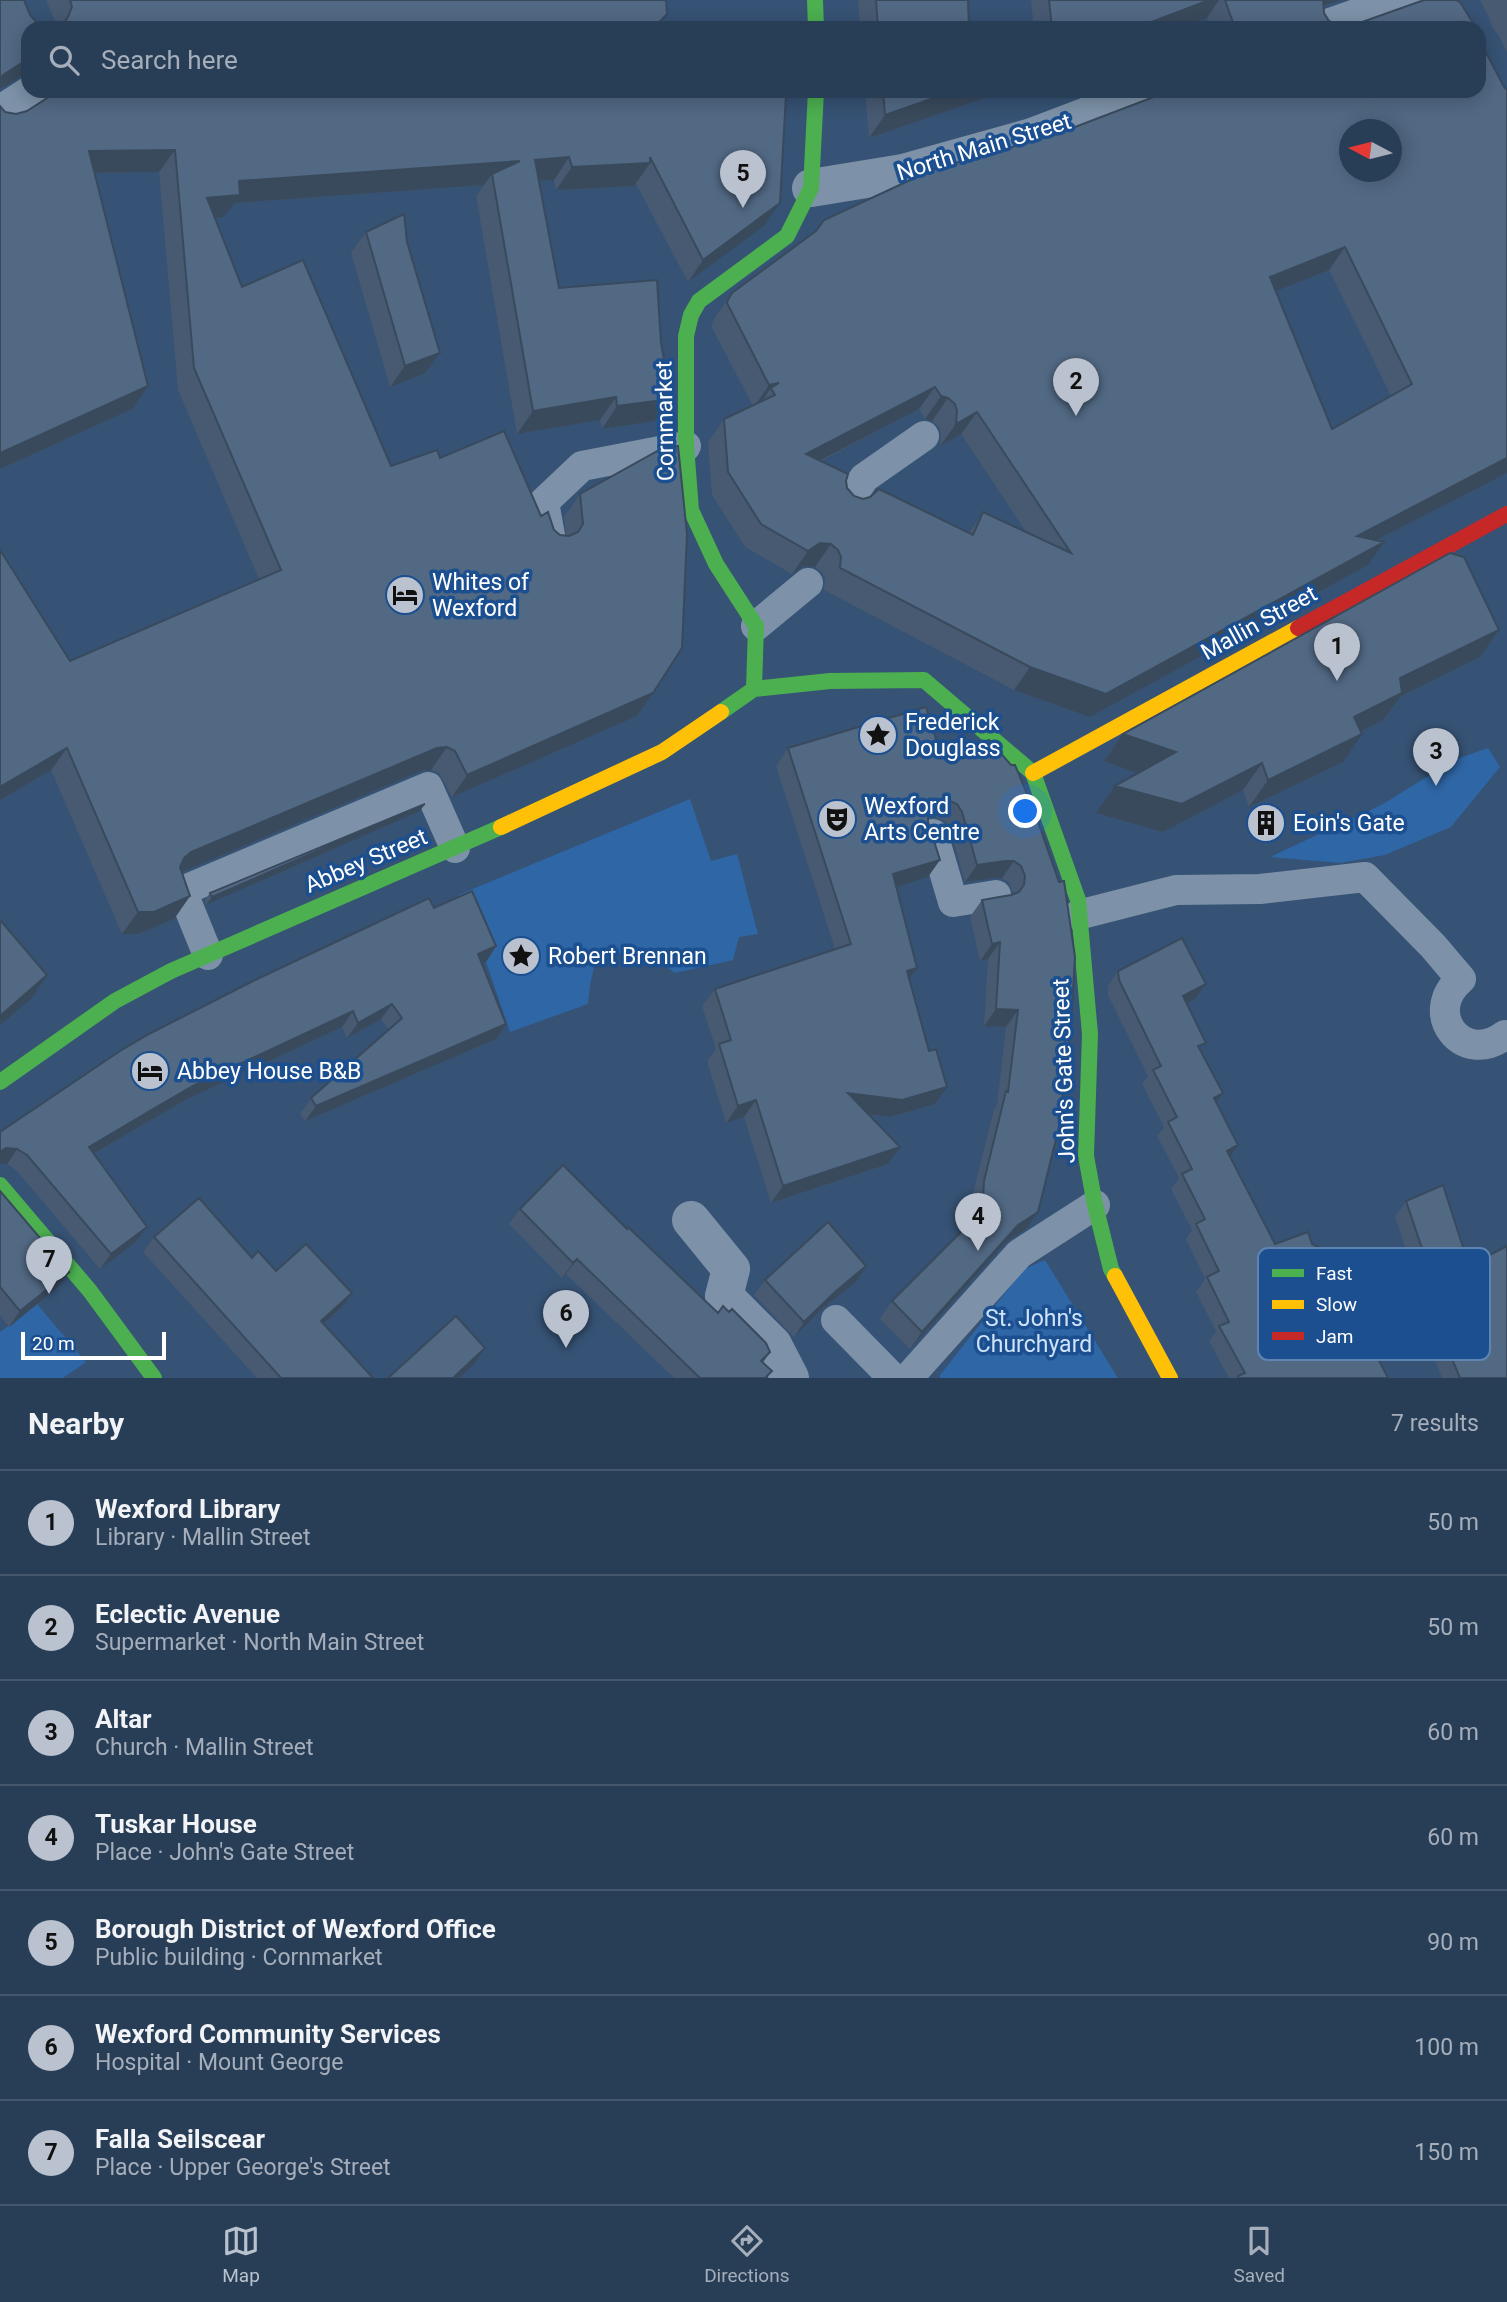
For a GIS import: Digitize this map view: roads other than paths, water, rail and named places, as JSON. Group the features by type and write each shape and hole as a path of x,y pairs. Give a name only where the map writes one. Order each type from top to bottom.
{"street":[{"path":"815,0 816,21"},
{"path":"1348,21 1407,0"},
{"path":"0,115 26,98"},
{"path":"811,188 816,98"},
{"name":"North Main Street","path":"811,188 903,173 1031,136 1134,98"},
{"name":"Cornmarket","path":"756,626 716,564 691,510 686,446 686,336 691,315 699,301 787,236 811,188"},
{"name":"Mallin Street","path":"1033,773 1507,514"},
{"path":"756,626 754,689 830,681 924,680 1033,773"},
{"name":"Abbey Street","path":"0,1082 114,1001 171,971 455,848 662,752 754,689"},
{"name":"John's Gate Street","path":"1033,773 1077,900 1090,1034 1086,1156 1095,1205 1111,1269 1170,1378"},
{"path":"0,1185 90,1291 150,1377"},
{"path":"691,1220 731,1269 724,1296 773,1345 790,1378"}],"lane":[{"path":"847,504 864,478 924,436"},
{"path":"551,541 544,502 582,466 686,446"},
{"path":"756,626 808,583"},
{"path":"208,955 182,891 428,787 455,848"},
{"path":"933,834 953,902 996,895"},
{"path":"1078,915 1176,890 1260,889 1365,877 1433,946 1461,979 1452,987 1446,998 1444,1010 1452,1032 1472,1045 1484,1045 1503,1038"},
{"path":"908,1378 1019,1254 1095,1205"},
{"path":"836,1320 893,1378"}],"place":[{"name":"Borough District of Wexford Office","path":"743,208"},
{"name":"Eclectic Avenue","path":"1076,416"},
{"name":"Whites of Wexford","path":"405,595"},
{"name":"Wexford Library","path":"1337,681"},
{"name":"Frederick Douglass","path":"878,735"},
{"name":"Altar","path":"1436,786"},
{"name":"Wexford Arts Centre","path":"837,819"},
{"name":"Eoin's Gate","path":"1266,823"},
{"name":"Robert Brennan","path":"521,956"},
{"name":"Abbey House B&B","path":"150,1071"},
{"name":"Tuskar House","path":"978,1251"},
{"name":"Falla Seilscear","path":"49,1294"},
{"name":"Wexford Community Services","path":"566,1348"}],"park label":[{"name":"St. John's Churchyard","path":"1034,1331"}]}
